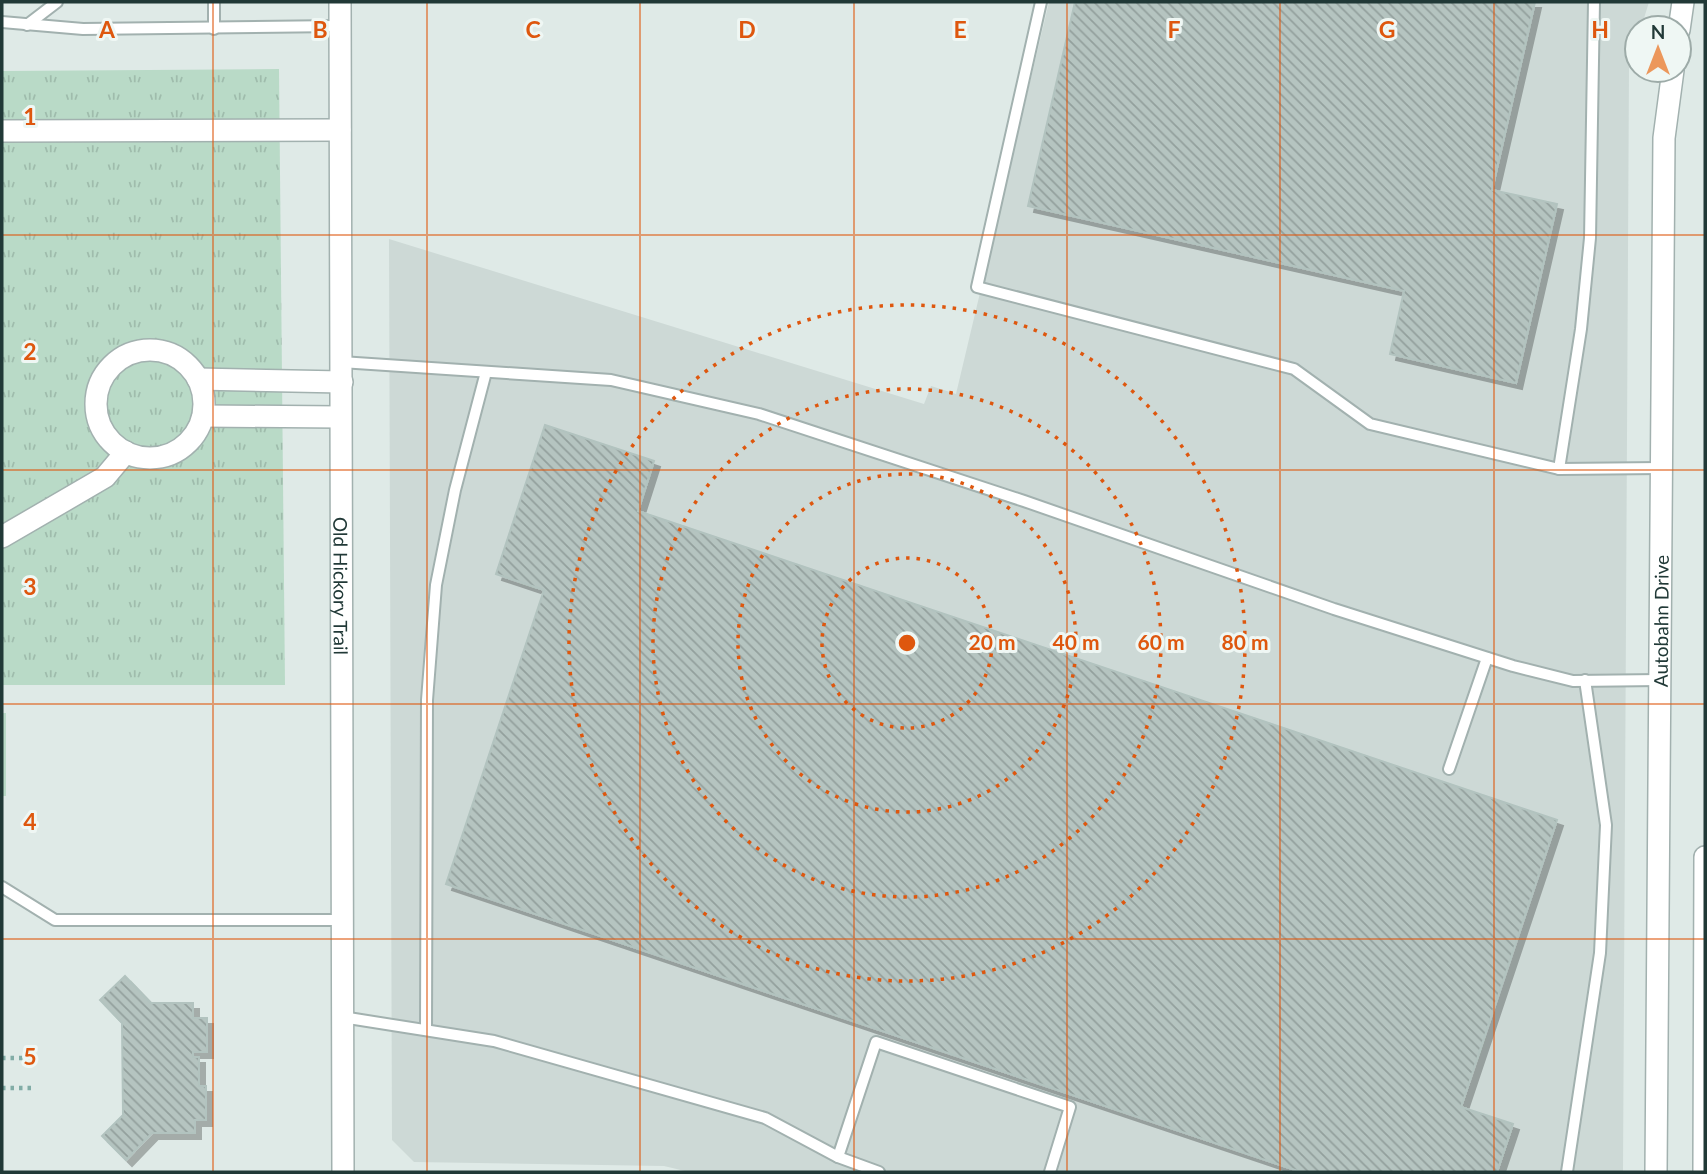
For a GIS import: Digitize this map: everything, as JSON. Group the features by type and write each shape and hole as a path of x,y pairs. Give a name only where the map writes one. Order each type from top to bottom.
{"street":[{"name":"Old Hickory Trail","path":"340,2 343,1172"},
{"name":"Autobahn Drive","path":"1656,1172 1664,138 1671,84"},
{"path":"2,131 341,130"},
{"path":"151,349 168,352 184,361 198,379 204,392 203,416 199,428 188,443 173,454 155,458 126,452 107,437 99,422 95,405 98,387 106,372 118,360 133,352 151,349"},
{"path":"198,379 341,372"},
{"path":"203,416 340,417"},
{"path":"2,537 105,477 126,452"},
{"path":"1704,1172 1705,857"}],"lane":[{"path":"27,25 57,2"},
{"path":"214,2 214,29"},
{"path":"1041,2 977,287 1294,369 1370,424 1559,468 1661,468"},
{"path":"1559,468 1581,329 1590,238 1594,2"},
{"path":"2,22 83,29 340,26"},
{"path":"341,372 486,372 611,380 759,414 1487,658 1573,681 1660,680"},
{"path":"426,1030 427,700 436,585 455,490 486,372"},
{"path":"1449,769 1487,658"},
{"path":"1567,1172 1600,953 1606,825 1585,680"},
{"path":"2,887 55,920 342,920"},
{"path":"342,1017 494,1041 765,1118 838,1157 878,1172"},
{"path":"838,1157 876,1042 1070,1107 1050,1172"}],"path":[{"path":"2,1058 31,1058"},
{"path":"2,1087 32,1088"}],"shaded area":[{"path":"1049,2 1649,2 1645,14 1623,14 1623,84 1629,84 1623,1172 689,1172 664,1166 414,1162 392,1140 389,239 924,404 931,386 956,394"}],"green space":[{"path":"279,69 285,685 2,685 2,71"},
{"path":"2,713 6,713 6,796 2,796"}],"building":[{"path":"1075,2 1535,2 1492,190 1557,204 1516,383 1390,354 1404,291 1028,206"},
{"path":"545,425 654,461 638,511 1557,820 1461,1107 1513,1124 1497,1172 1301,1172 446,884 544,590 496,574"},
{"path":"125,976 151,1003 193,1003 193,1018 207,1018 207,1052 193,1052 193,1057 199,1057 199,1086 206,1086 206,1120 195,1120 195,1133 152,1133 126,1160 102,1136 123,1115 122,1023 100,1000"}]}
